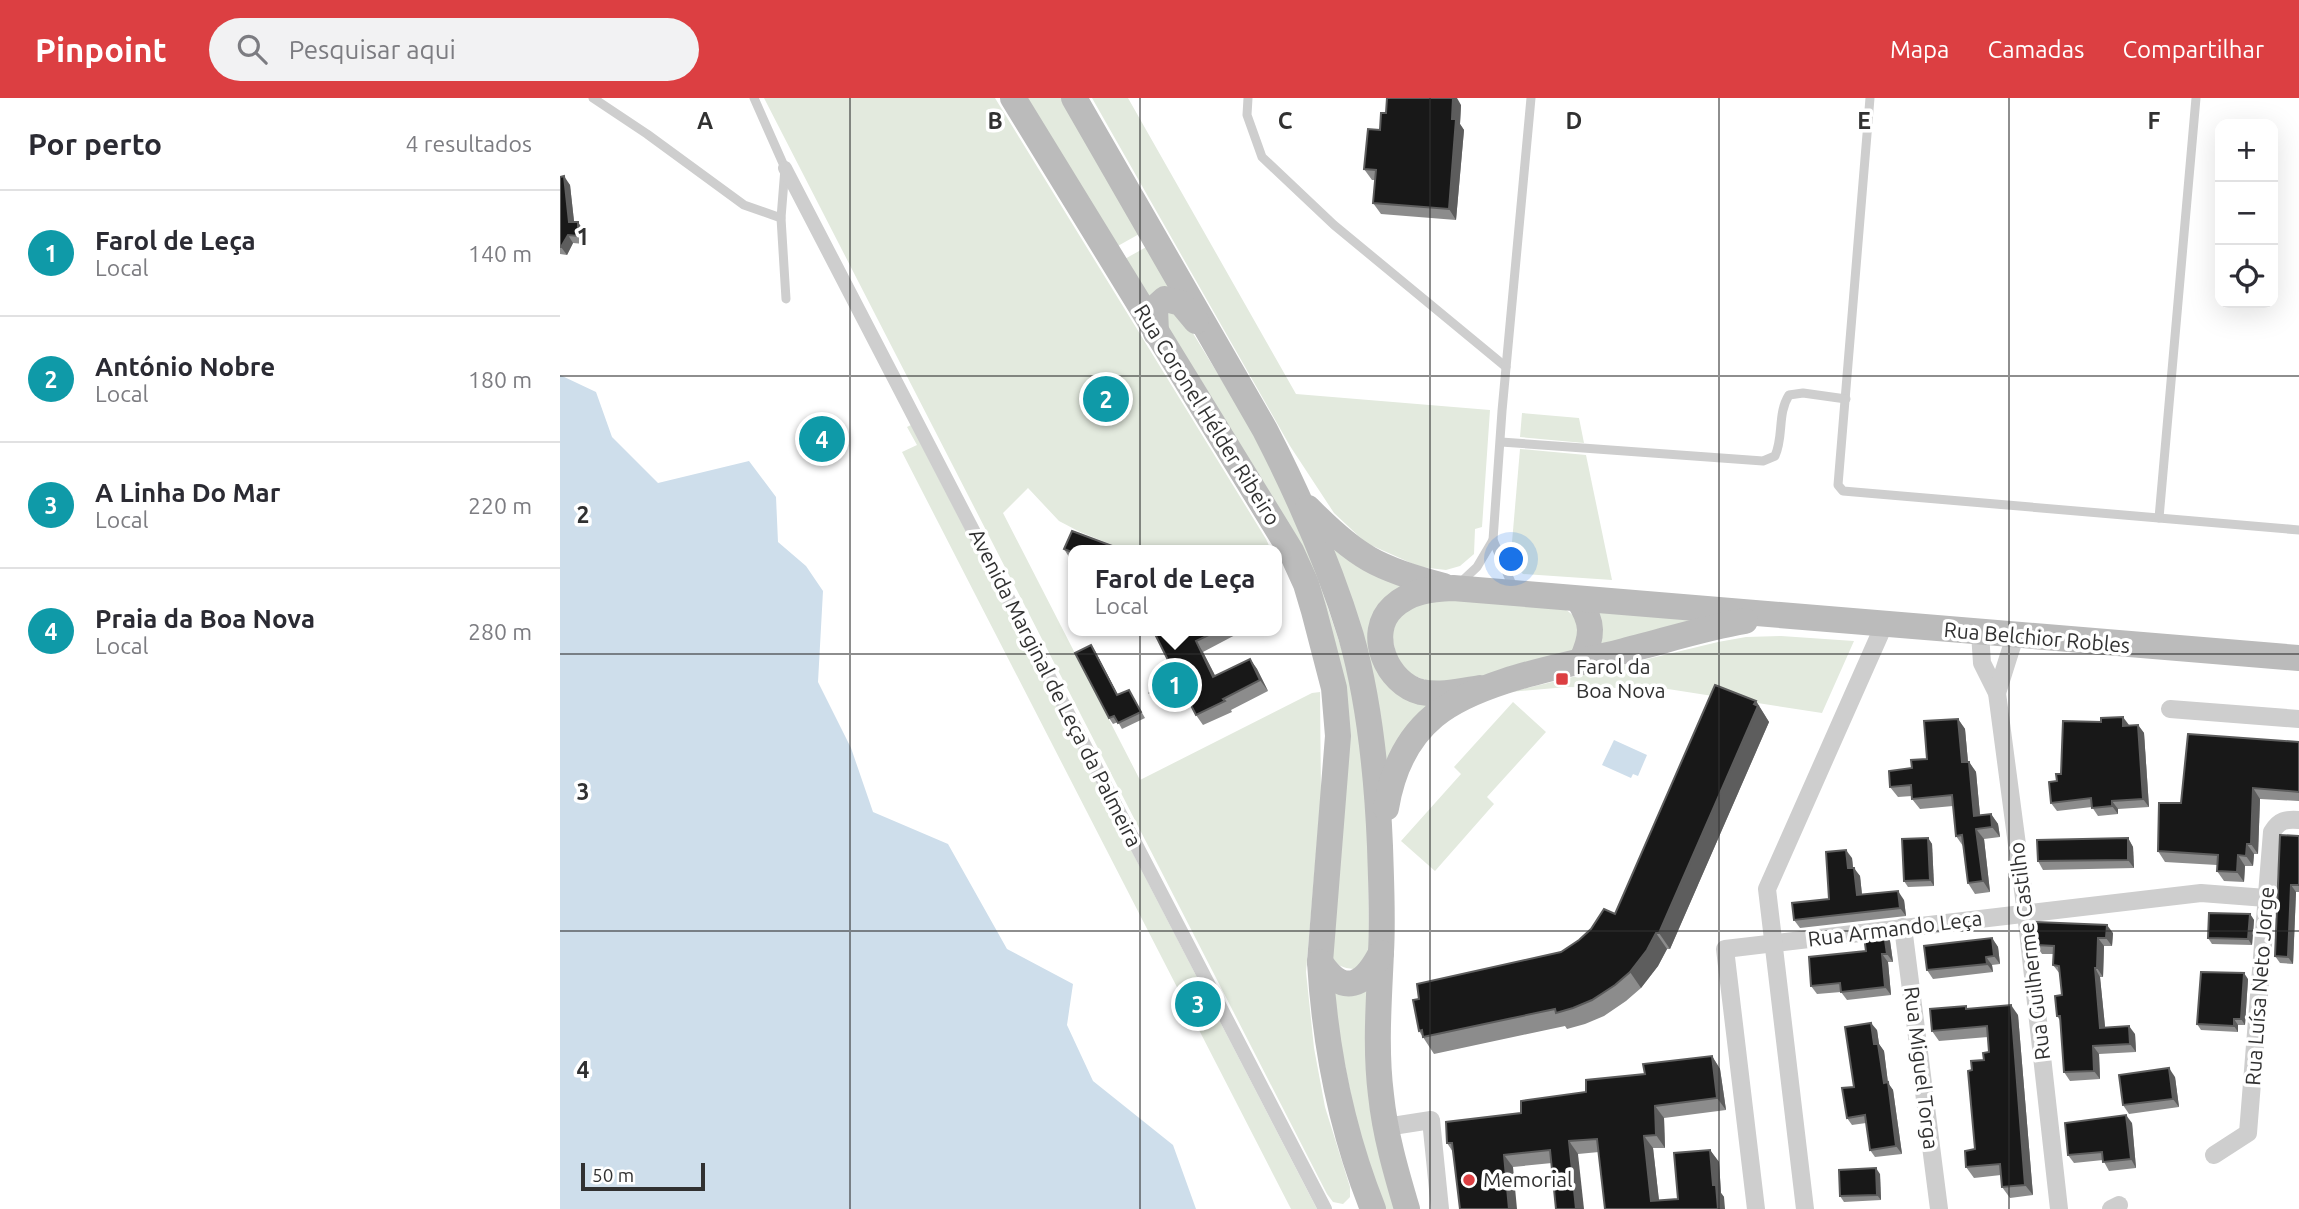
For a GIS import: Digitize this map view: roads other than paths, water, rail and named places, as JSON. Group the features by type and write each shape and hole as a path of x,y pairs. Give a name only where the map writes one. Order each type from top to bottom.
{"main road":[{"name":"Rua Coronel Hélder Ribeiro","path":"1013,98 1291,551 1306,584 1334,688 1338,736 1320,962 1335,1088 1352,1155 1373,1209"},
{"name":"Rua Coronel Hélder Ribeiro","path":"1074,98 1265,430 1301,501 1351,638 1373,749 1380,845 1380,1094 1407,1209"},
{"path":"1156,333 1155,308 1165,299 1181,303 1211,339"},
{"name":"Rua Belchior Robles","path":"1301,501 1346,545 1372,562 1391,571 1453,588"},
{"name":"Rua Belchior Robles","path":"1776,616 1735,623 1480,688 1441,693 1421,692 1394,676 1381,648 1380,632 1391,608 1405,598 1425,590 1453,588 2299,658"},
{"path":"1578,599 1589,617 1590,643 1581,662"},
{"name":"Rua Belchior Robles","path":"1380,845 1390,781 1411,739 1434,716 1480,688"},
{"path":"1320,962 1330,977 1348,983 1359,982 1373,970 1381,951"}],"street":[{"name":"Avenida Marginal de Leça da Palmeira","path":"785,168 1325,1209"},
{"path":"1805,1209 1767,889 1884,625"},
{"name":"Rua Guilherme Castilho","path":"1980,633 1982,663 1997,693 2026,913 2059,1209"},
{"name":"Rua Guilherme Castilho","path":"1997,693 2015,636"},
{"path":"2170,709 2299,719"},
{"name":"Rua Luísa Neto Jorge","path":"2214,1155 2248,1133 2272,832 2277,823 2287,819 2299,820"},
{"name":"Rua Armando Leça","path":"1756,1209 1725,949 2201,893 2266,898"},
{"name":"Rua Miguel Torga","path":"1903,927 1939,1209"},
{"path":"1386,1127 1430,1120 1440,1209"}],"lane":[{"path":"593,98 744,205 781,218"},
{"path":"754,98 785,168 781,218 786,299"},
{"path":"1248,98 1247,115 1262,156 1334,225 1506,367"},
{"path":"1519,593 1510,584 1493,540 1531,98"},
{"path":"1870,98 1838,467 1838,485 1843,491 2299,530"},
{"path":"2159,518 2196,98"},
{"path":"1501,442 1763,461 1775,456 1780,445 1782,406 1789,396 1803,393 1846,399"},
{"path":"1453,588 1477,567 1493,540"}],"water":[{"path":"560,375 596,392 612,437 658,483 749,461 776,497 778,542 806,566 823,591 818,682 851,748 873,812 948,844 1007,949 1073,984 1067,1025 1093,1081 1173,1145 1196,1209 560,1209"},
{"path":"1614,740 1647,755 1638,776 1633,774 1631,778 1602,765"}],"place":[{"name":"António Nobre","path":"1106,399"},
{"name":"Praia da Boa Nova","path":"822,439"},
{"name":"Farol da Boa Nova","path":"1562,679"},
{"name":"Farol de Leça","path":"1175,685"},
{"name":"A Linha Do Mar","path":"1198,1004"},
{"name":"Memorial","path":"1469,1180"}]}
